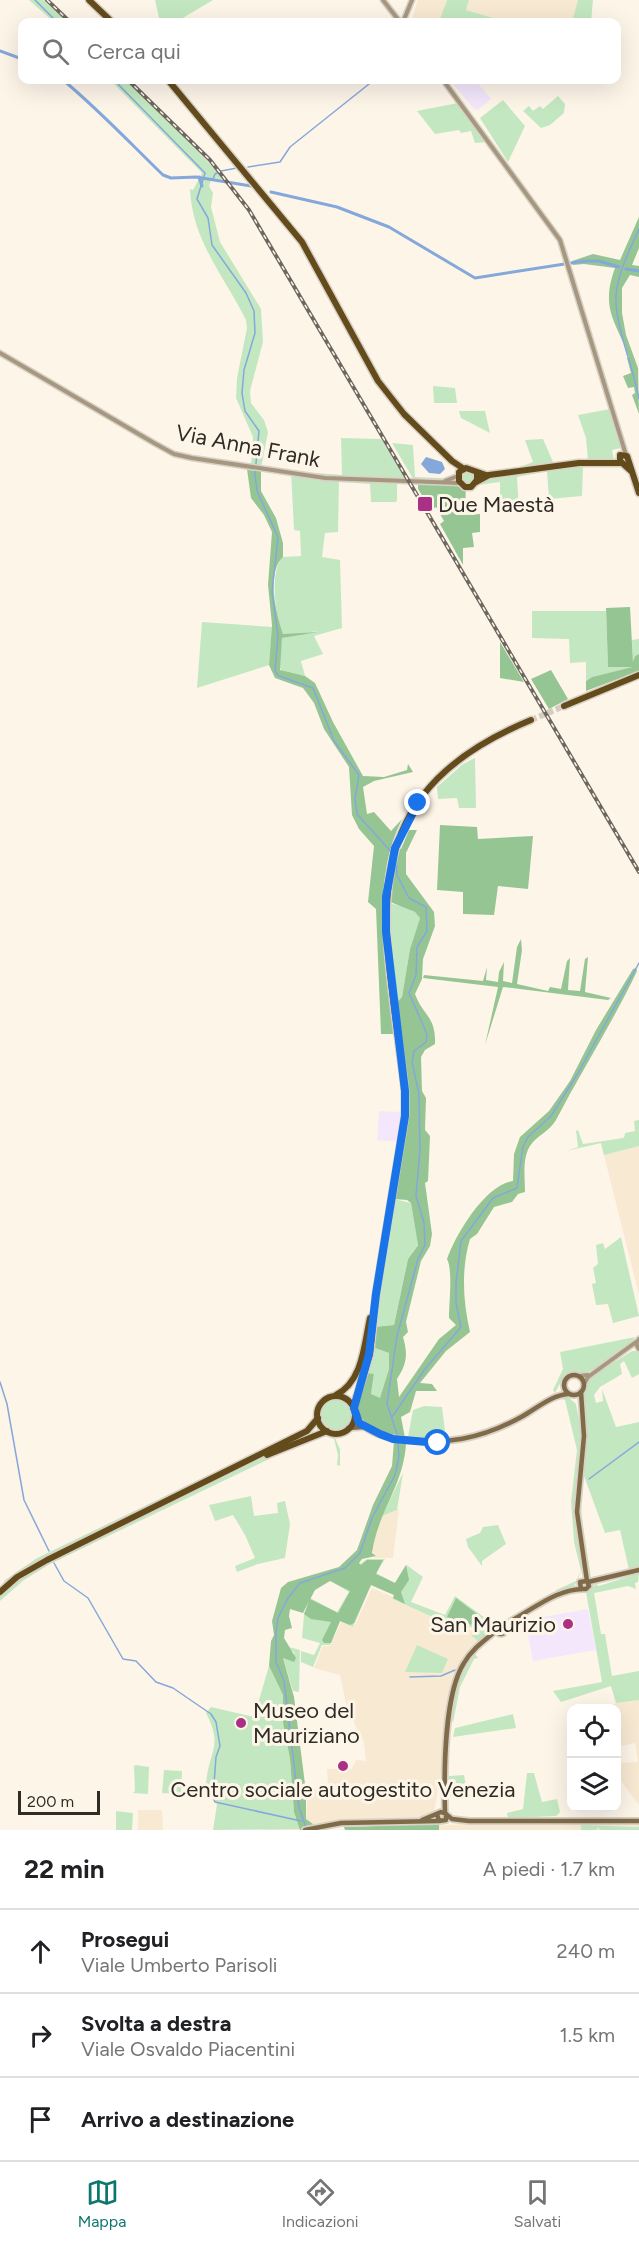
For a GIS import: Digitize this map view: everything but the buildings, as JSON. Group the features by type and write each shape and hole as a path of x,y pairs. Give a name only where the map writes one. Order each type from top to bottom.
{"main road":[{"path":"90,0 108,18"},
{"path":"171,84 302,242 386,393 452,461 468,487 489,475"},
{"path":"460,476 470,468 477,473 489,475 579,462 612,463 623,459 632,471 639,493"},
{"path":"476,482 477,473"},
{"path":"564,706 639,675"},
{"path":"348,1428 369,1354 376,1294 405,1116 405,1091 386,932 386,890 392,858 418,803 447,770 480,745 531,720"},
{"path":"0,1592 17,1577 46,1560 258,1458 307,1431 318,1418 321,1403 346,1389 357,1375 376,1294"},
{"path":"551,1399 569,1375 579,1376 584,1384 580,1408 584,1436 577,1503 584,1584"},
{"path":"563,1385 580,1408"},
{"path":"258,1458 327,1431 338,1433 348,1428 363,1426 393,1439 409,1441 444,1443 477,1437 508,1424 551,1399 581,1392"},
{"path":"335,1396 347,1400 363,1426"},
{"path":"318,1418 327,1431"},
{"path":"305,1830 338,1823 438,1821 443,1815 445,1796 449,1710 454,1684 467,1658 489,1637 543,1602 584,1584 639,1570"},
{"path":"411,1822 443,1815 469,1821 639,1821"}],"street":[{"path":"383,0 397,18"},
{"path":"403,18 412,0"},
{"path":"445,84 550,223 568,260 623,441 623,459"},
{"name":"Via Anna Frank","path":"0,353 168,451 246,467 342,480 443,482 460,476"},
{"path":"627,1351 639,1349 638,1341"},
{"path":"579,1376 594,1372 627,1351 638,1341"},
{"path":"584,1384 594,1372"}],"shaded area":[{"path":"418,0 447,0 445,5 454,18 412,18"},
{"path":"469,0 578,0 579,7 574,18 493,18 466,10"},
{"path":"453,84 478,84 491,99 478,110 474,109"},
{"path":"402,1109 399,1142 377,1140 379,1111 398,1112"},
{"path":"639,1133 639,1295 601,1143"},
{"path":"399,1509 393,1558 374,1558 372,1547 382,1516"},
{"path":"372,1588 472,1631 479,1643 457,1669 434,1814 415,1820 329,1826 314,1830 258,1830 306,1823 308,1790 328,1788 327,1769 352,1769 356,1760 366,1761 364,1743 347,1708 340,1675 314,1668 323,1646 330,1646 341,1622 354,1627"},
{"path":"588,1609 596,1650 533,1661 525,1620"},
{"path":"639,1700 639,1805 621,1781 621,1763 638,1762 635,1743 621,1746 621,1704 614,1704"},
{"path":"138,1810 162,1810 163,1830 138,1830"},
{"path":"519,1822 519,1825 531,1825 532,1823 639,1824 639,1830 358,1830"}],"green space":[{"path":"29,0 44,0 63,18 49,18"},
{"path":"155,0 213,0 183,18 159,18"},
{"path":"447,0 469,0 466,10 493,18 440,18"},
{"path":"578,0 593,0 591,18 573,18"},
{"path":"114,84 131,84 226,180 212,178 209,186 213,193 211,207 220,242 261,309 263,342 250,391 251,403 264,420 268,432 261,468 251,467 253,437 236,398 237,378 247,328 246,320 210,257 196,225 192,207 190,189 193,190 202,173"},
{"path":"558,96 565,104 564,113 550,125 541,128 523,111 529,106 533,111 540,106 543,109"},
{"path":"503,100 525,126 508,162 480,118"},
{"path":"458,103 487,142 475,143 471,131 461,133 459,130 435,134 417,111"},
{"path":"639,217 639,248 632,265 639,266 639,277 630,275 622,288 622,313 626,335 638,368 639,414 632,395 635,393 634,387 628,388 623,376 631,373 627,358 629,357 609,305 615,268 573,265 572,261 593,254 620,260"},
{"path":"433,386 455,388 457,403 434,403"},
{"path":"610,409 621,448 612,450 614,460 601,466 583,466 582,496 549,499 547,471 517,477 519,509 500,507 500,482 478,485 415,482 392,443 413,445 415,477 460,479 464,471 474,472 476,478 507,472 533,462 525,440 543,439 553,462 588,460 586,438 578,415"},
{"path":"459,411 485,411 490,433 461,418"},
{"path":"341,438 381,439 408,482 397,482 397,501 371,502 370,484 339,482 338,532 325,533 322,557 340,560 342,628 314,636 323,654 301,661 305,676 283,672 279,667 282,638 318,631 284,636 278,619 275,583 279,563 283,557 301,556 300,531 294,530 291,471 342,475"},
{"path":"247,469 261,471 261,491 276,518 283,543 283,557 275,573 274,594 283,634 318,632 282,638 280,670 305,676 315,683 333,722 363,776 384,777 407,770 408,764 413,772 374,781 363,787 367,814 374,812 391,831 402,819 392,844 383,898 385,953 395,1034 381,1034 376,909 368,902 374,846 359,829 352,815 349,767 324,729 314,703 303,688 275,678 269,665 272,625 268,585 272,532 264,515 251,498"},
{"path":"418,483 466,485 465,515 480,514 480,532 472,533 474,547 463,548 463,565 440,524 444,521 436,507 431,510 418,489"},
{"path":"630,607 633,662 635,656 639,654 639,671 586,691 586,681 592,677 632,667 608,667 606,608"},
{"path":"532,611 606,611 608,666 632,667 592,677 586,681 586,662 570,663 569,639 532,638"},
{"path":"202,622 272,627 269,665 197,688"},
{"path":"639,639 639,654 635,656 633,664 632,640"},
{"path":"500,642 524,682 500,678"},
{"path":"551,670 568,699 549,709 531,679"},
{"path":"475,758 476,808 459,808 457,798 438,799 437,787 463,764"},
{"path":"440,825 477,827 478,839 533,836 528,889 498,886 494,915 463,914 463,892 437,890"},
{"path":"409,830 417,830 406,853 406,874 434,912 435,926 423,959 422,979 415,994 431,1022 435,1035 435,1044 425,1050 421,1057 422,1091 426,1098 425,1130 430,1136 428,1181 425,1183 432,1234 430,1246 421,1261 406,1322 408,1332 403,1337 406,1359 397,1379 399,1397 439,1339 456,1325 449,1318 450,1279 447,1259 464,1224 492,1191 502,1184 513,1181 514,1154 520,1137 549,1111 570,1081 596,1030 633,969 636,968 637,971 556,1120 527,1151 524,1174 525,1192 518,1194 512,1202 494,1207 477,1234 470,1239 465,1262 464,1286 470,1332 446,1351 420,1383 432,1384 437,1391 416,1391 410,1412 401,1417 405,1438 375,1431 366,1426 360,1419 358,1401 367,1373 374,1374 371,1394 380,1398 389,1369 389,1353 372,1347 374,1327 394,1325 408,1259 418,1245 411,1203 407,1200 394,1199 407,1086 397,1002 402,997 410,949 420,918 415,912 388,901 398,848 401,849"},
{"path":"388,903 402,906 419,914 420,918 410,949 402,997 397,1002 389,947"},
{"path":"521,939 522,950 517,984 548,991 550,987 561,989 567,961 570,958 568,990 580,991 585,959 588,957 585,992 611,998 608,1000 503,987 485,1045 498,987 423,978 424,975 483,981 487,967 486,980 498,982 499,972 504,962 503,981 512,983 517,947"},
{"path":"639,1120 639,1146 604,1155 601,1143 566,1151 578,1147 576,1131 578,1130 583,1144 624,1138 625,1133 635,1131 634,1121"},
{"path":"394,1199 411,1203 418,1244 408,1259 394,1325 374,1327"},
{"path":"621,1237 639,1316 613,1323 608,1304 596,1305 592,1284 596,1283 593,1268 598,1264 596,1245 603,1243 605,1249"},
{"path":"635,1337 621,1352 594,1369 585,1373 565,1374 555,1393 553,1390 563,1369 560,1352"},
{"path":"372,1347 389,1353 389,1369 380,1399 371,1394 374,1375 367,1373"},
{"path":"632,1351 639,1351 639,1374 632,1378 624,1361 620,1364 622,1374 600,1387 594,1395 596,1403 603,1401 602,1389 616,1427 639,1422 639,1568 629,1570 620,1530 605,1533 584,1476 581,1502 583,1527 591,1578 594,1579 589,1579 579,1509 587,1440 581,1401 589,1378"},
{"path":"567,1396 576,1404 581,1430 575,1495 582,1570 575,1585 558,1594 556,1590 576,1581 581,1571 574,1542 571,1502 577,1450 565,1400 559,1398"},
{"path":"336,1398 347,1403 352,1414 347,1425 336,1430 325,1425 320,1414 325,1403"},
{"path":"424,1406 442,1407 446,1439 408,1437 413,1410"},
{"path":"302,1430 254,1457 42,1560 0,1589 5,1580 37,1558"},
{"path":"324,1433 334,1436 340,1449 340,1466 337,1465 338,1455 334,1439 324,1435 317,1436 50,1564 24,1580 0,1601 0,1595 31,1571 264,1457"},
{"path":"394,1441 406,1443 401,1472 375,1538 372,1553 376,1556 362,1559 359,1563 361,1565 367,1560 383,1560 376,1574 395,1583 406,1565 409,1580 401,1592 405,1604 393,1598 394,1595 371,1585 354,1623 350,1625 340,1621 331,1643 324,1643 322,1640 331,1622 311,1619 304,1614 309,1601 303,1613 290,1609 292,1628 285,1630 284,1638 296,1658 294,1662 283,1658 294,1697 306,1792 306,1819 313,1824 315,1830 300,1830 294,1812 290,1759 283,1723 283,1695 269,1666 271,1641 274,1635 272,1621 281,1588 288,1582 339,1567 357,1550 373,1505 392,1466","holes":["330,1581 350,1591 338,1613 310,1599 315,1590"]},
{"path":"403,1473 397,1510 382,1516"},
{"path":"251,1496 254,1516 278,1513 277,1503 285,1501 290,1524 285,1558 237,1572 235,1566 255,1558 233,1515 215,1521 209,1505"},
{"path":"498,1525 506,1544 482,1561 482,1566 468,1547 466,1539 480,1533 483,1527"},
{"path":"367,1559 385,1559 376,1573 395,1583 406,1565 408,1566 423,1577 411,1602 445,1615 455,1596 485,1618 487,1634 479,1642 472,1636 475,1629 453,1620 446,1623 393,1599 394,1595 371,1585 353,1627 340,1621 330,1645 322,1645 313,1667 301,1662 301,1651 314,1655 320,1643 302,1638 304,1615 310,1598 337,1612 349,1592 334,1583"},
{"path":"639,1573 638,1582 635,1583 636,1589 628,1586 594,1593 601,1634 605,1634 612,1676 639,1671 639,1700 616,1703 611,1686 561,1702 553,1691 602,1682 586,1592 596,1584 599,1586"},
{"path":"456,1598 477,1614 475,1626 447,1617"},
{"path":"417,1645 448,1659 442,1673 405,1672"},
{"path":"289,1647 300,1650 299,1692 293,1691 283,1658 295,1654"},
{"path":"475,1654 478,1658 474,1659 460,1687 453,1723 451,1714 453,1696 460,1678"},
{"path":"269,1666 283,1695 283,1723 290,1759 294,1812 300,1829 213,1830 217,1804 206,1790 206,1785 214,1749 214,1734 206,1713 211,1707 254,1717"},
{"path":"513,1714 516,1728 453,1737 455,1728"},
{"path":"134,1766 149,1767 148,1794 133,1793 135,1791"},
{"path":"164,1770 182,1771 181,1794 162,1793"},
{"path":"527,1773 534,1773 542,1802 557,1799 560,1812 556,1816 508,1818 507,1813 523,1809"},
{"path":"464,1775 468,1796 448,1796 449,1776"},
{"path":"116,1811 133,1813 132,1830 116,1830"},
{"path":"439,1824 439,1830 345,1830 344,1827"},
{"path":"581,1825 639,1827 639,1830 601,1830 597,1827 597,1830 581,1830"}],"water":[{"path":"426,457 442,462 445,469 440,474 429,473 421,464"}],"waterway":[{"path":"35,0 53,18"},
{"path":"0,51 18,58"},
{"path":"67,84 163,175 171,178 196,177 251,186"},
{"path":"118,84 205,173 197,199 208,218 212,245 246,293 254,311 255,333 244,370 242,393 245,411 259,431 255,474 257,491 278,537 272,592 278,635 275,671 279,676 313,688 334,741 359,775 355,799 357,814 394,855"},
{"path":"248,167 280,162 290,147 369,84"},
{"path":"221,171 237,168"},
{"path":"213,179 219,172"},
{"path":"199,177 202,186"},
{"path":"271,192 337,207 389,227 475,278 584,261 599,261 619,267"},
{"path":"639,229 622,270 616,295 618,319 639,399"},
{"path":"626,269 639,271"},
{"path":"396,858 397,875 409,898 426,907 427,931 417,947 416,975 409,993 427,1034 426,1042 414,1051 412,1062 419,1094 420,1150 416,1196 424,1223 425,1245 418,1259 397,1336 387,1404 398,1437"},
{"path":"392,1417 425,1369 461,1327 456,1303 461,1241 493,1198 517,1188 523,1146 528,1137 551,1116 578,1073 639,963"},
{"path":"0,1382 7,1404 24,1500 49,1551"},
{"path":"306,1828 299,1807 284,1681 276,1662 278,1618 288,1598 300,1583 345,1568 360,1553 372,1518 395,1475 399,1457 398,1442"},
{"path":"589,1479 639,1442"},
{"path":"54,1563 64,1581 88,1598 123,1659 136,1661 156,1682 173,1688 211,1714 216,1722 220,1746 216,1757 214,1784 210,1792 215,1802 301,1821"},
{"path":"410,1677 441,1676 455,1670"}],"tunnel":[{"path":"531,720 564,706"}],"railway":[{"path":"47,0 66,18"},
{"path":"132,84 210,160 249,210 639,872"}],"place":[{"name":"Due Maestà","path":"425,504"},
{"name":"San Maurizio","path":"568,1624"},
{"name":"Museo del Mauriziano","path":"241,1723"},
{"name":"Centro sociale autogestito Venezia","path":"343,1766"}],"route":[{"path":"418,803 398,840 387,883 386,932 405,1091 405,1116 376,1294 369,1354 354,1408 359,1423 380,1434 393,1439 438,1443"}]}
